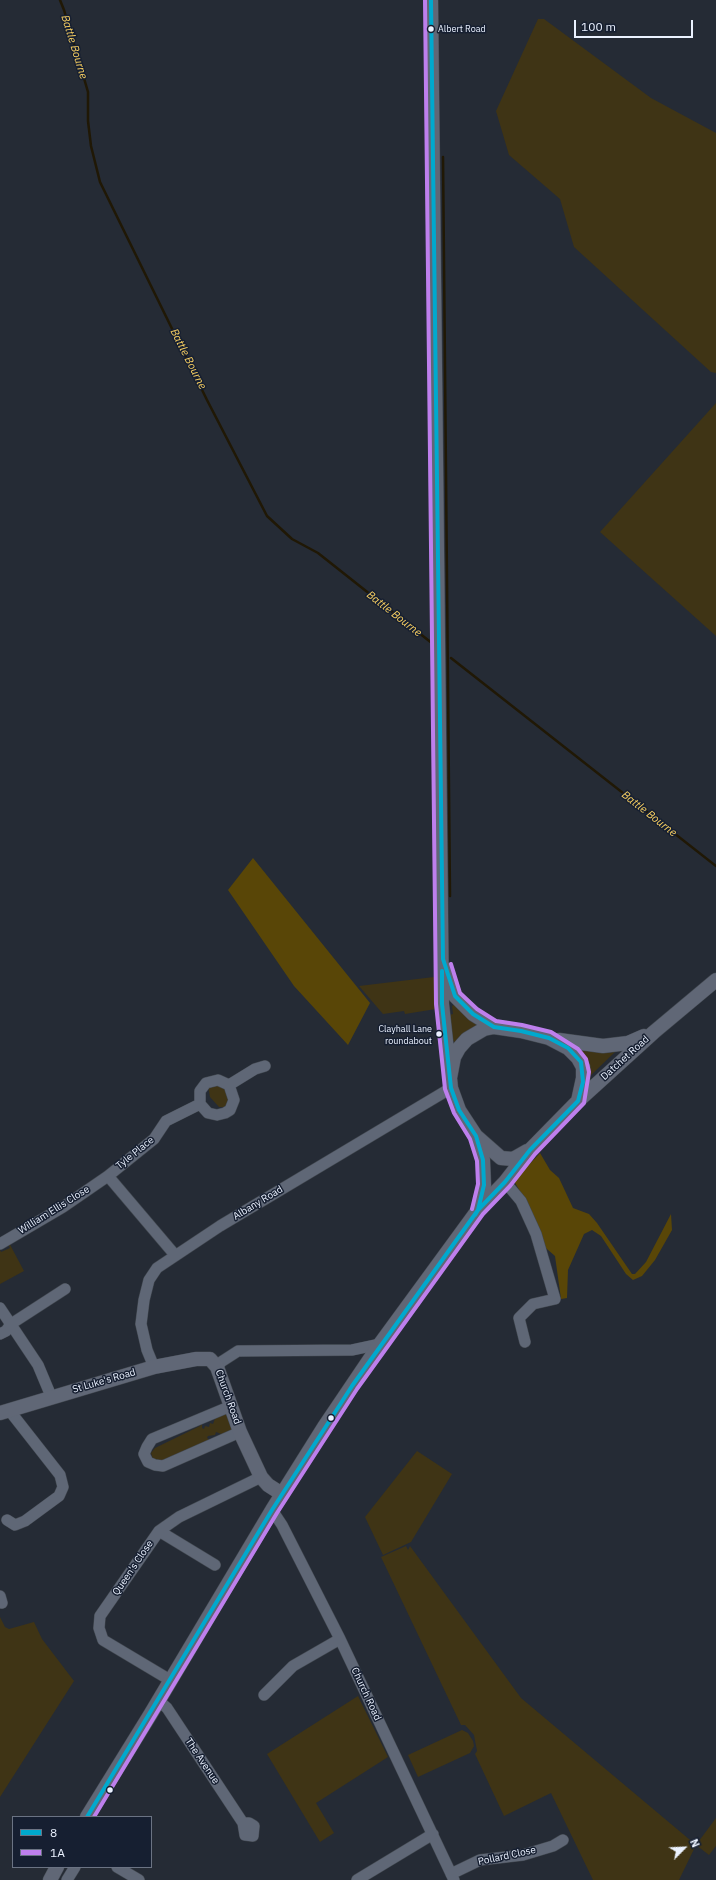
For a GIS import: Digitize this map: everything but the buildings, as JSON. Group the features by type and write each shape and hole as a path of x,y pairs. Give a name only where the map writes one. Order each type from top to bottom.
{"main road":[{"path":"431,0 442,1004 451,1083 459,1110 476,1136 501,1158 513,1159 530,1150"},
{"path":"442,959 455,996 473,1014 494,1027"},
{"name":"Datchet Road","path":"578,1100 654,1032 716,980"},
{"path":"88,1816 159,1701 170,1680 272,1510 333,1414 380,1344 478,1210 505,1182 530,1150 578,1100 583,1078 581,1062 574,1052 548,1038 521,1031 494,1027 484,1029 467,1039 459,1048 454,1057 451,1083"},
{"name":"Datchet Road","path":"548,1038 603,1046 617,1046 654,1032"},
{"path":"476,1136 483,1160 484,1185 478,1210"},
{"name":"St Luke's Road","path":"4,1411 154,1367 196,1359 213,1363"},
{"name":"Church Road","path":"213,1363 240,1432 261,1477 268,1485 282,1494"},
{"path":"50,1880 56,1868"}],"street":[{"path":"229,1085 255,1069 265,1066"},
{"path":"218,1080 229,1085 234,1100 230,1110 224,1114 217,1115 208,1113 200,1104 200,1091 206,1083 218,1080"},
{"name":"Albany Road","path":"154,1367 147,1350 140,1324 149,1280 157,1268 220,1226 451,1083"},
{"name":"Tyle Place","path":"108,1176 154,1139 166,1121 200,1104"},
{"path":"108,1176 175,1255"},
{"name":"William Ellis Close","path":"0,1244 63,1207 108,1176"},
{"path":"505,1182 521,1201 536,1234 555,1299 533,1304 519,1318 525,1342"},
{"path":"0,1334 6,1331 10,1324 65,1289"},
{"path":"0,1308 38,1365 51,1396"},
{"path":"213,1363 221,1362 238,1351 352,1350 380,1344"},
{"path":"231,1406 152,1439 144,1454 148,1462 163,1466 240,1432"},
{"path":"4,1411 60,1475 62,1487 59,1496 25,1522 15,1525 7,1520"},
{"name":"Queen's Close","path":"170,1680 103,1640 99,1628 100,1616 159,1531 179,1517 261,1477"},
{"name":"Church Road","path":"272,1510 282,1525 340,1639 453,1877"},
{"path":"159,1531 215,1565"},
{"path":"264,1694 293,1666 340,1639"},
{"name":"The Avenue","path":"159,1701 167,1708 243,1823"},
{"path":"357,1880 433,1834"},
{"name":"Pollard Close","path":"453,1877 480,1860 523,1855 553,1846 563,1840"},
{"path":"67,1880 74,1868"},
{"path":"119,1868 139,1880"}],"shaded area":[{"path":"538,19 544,19 651,98 716,133 716,373 711,372 574,247 560,199 509,155 496,111"},
{"path":"716,403 716,636 600,532"},
{"path":"253,858 370,1003 348,1045 294,986 228,890"},
{"path":"434,977 436,1009 405,1014 404,1011 383,1014 359,986"},
{"path":"457,1003 482,1024 455,1049 454,1041 450,1042 449,1015 453,1014 452,1006"},
{"path":"581,1049 602,1053 615,1052 589,1077 580,1052"},
{"path":"220,1081 228,1091 229,1104 224,1107 219,1107 210,1097 208,1086"},
{"path":"540,1153 550,1170 559,1178 573,1208 589,1214 597,1223 632,1274 635,1274 646,1262 671,1214 672,1230 655,1260 642,1276 633,1280 626,1274 601,1236 592,1230 584,1234 568,1270 567,1298 561,1299 555,1256 540,1243 529,1207 514,1181"},
{"path":"6,1239 24,1271 0,1284 0,1250 1,1252 10,1248"},
{"path":"224,1413 230,1416 232,1431 224,1435 216,1432 215,1435 208,1436 207,1438 212,1441 163,1463 154,1462 151,1453 155,1448 200,1426 202,1423 202,1428 204,1429 205,1426 209,1427 210,1423 213,1424 216,1416"},
{"path":"417,1451 452,1474 411,1542 383,1555 365,1517"},
{"path":"406,1546 408,1550 410,1546 521,1698 696,1845 679,1880 593,1880 551,1793 504,1816 475,1754 477,1751 474,1735 465,1725 461,1725 381,1557"},
{"path":"0,1617 5,1627 9,1629 34,1622 42,1639 74,1681 0,1797"},
{"path":"358,1696 388,1757 316,1803 334,1833 320,1842 267,1754"},
{"path":"462,1730 468,1733 473,1741 474,1746 470,1753 418,1777 408,1755"},
{"path":"716,1818 716,1846 709,1855 696,1845"}],"waterway":[{"name":"Battle Bourne","path":"60,0 88,92 88,121 91,146 100,182 207,400 267,516 292,539 318,553 433,644"},
{"path":"443,157 450,896"},
{"name":"Battle Bourne","path":"451,658 716,866"}],"transit line":[{"name":"1A","path":"425,0 436,1004 445,1089 454,1113 470,1139 477,1161 478,1184 472,1209"},
{"name":"8","path":"88,1816 272,1510 352,1386 478,1210 505,1182 530,1150 578,1101 583,1082 581,1062 568,1048 549,1038 521,1031 494,1027 473,1014 455,996 443,959 431,0"},
{"name":"1A","path":"95,1816 277,1513 357,1389 483,1214 510,1186 535,1154 584,1103 589,1072 586,1059 578,1049 551,1032 496,1021 477,1009 460,993 451,964"},
{"name":"8","path":"442,971 442,1004 451,1088 459,1110 476,1136 483,1160 484,1185 478,1210 475,1215"}],"place":[{"name":"Albert Road","path":"431,29"},
{"name":"Clayhall Lane roundabout","path":"439,1034"}]}
